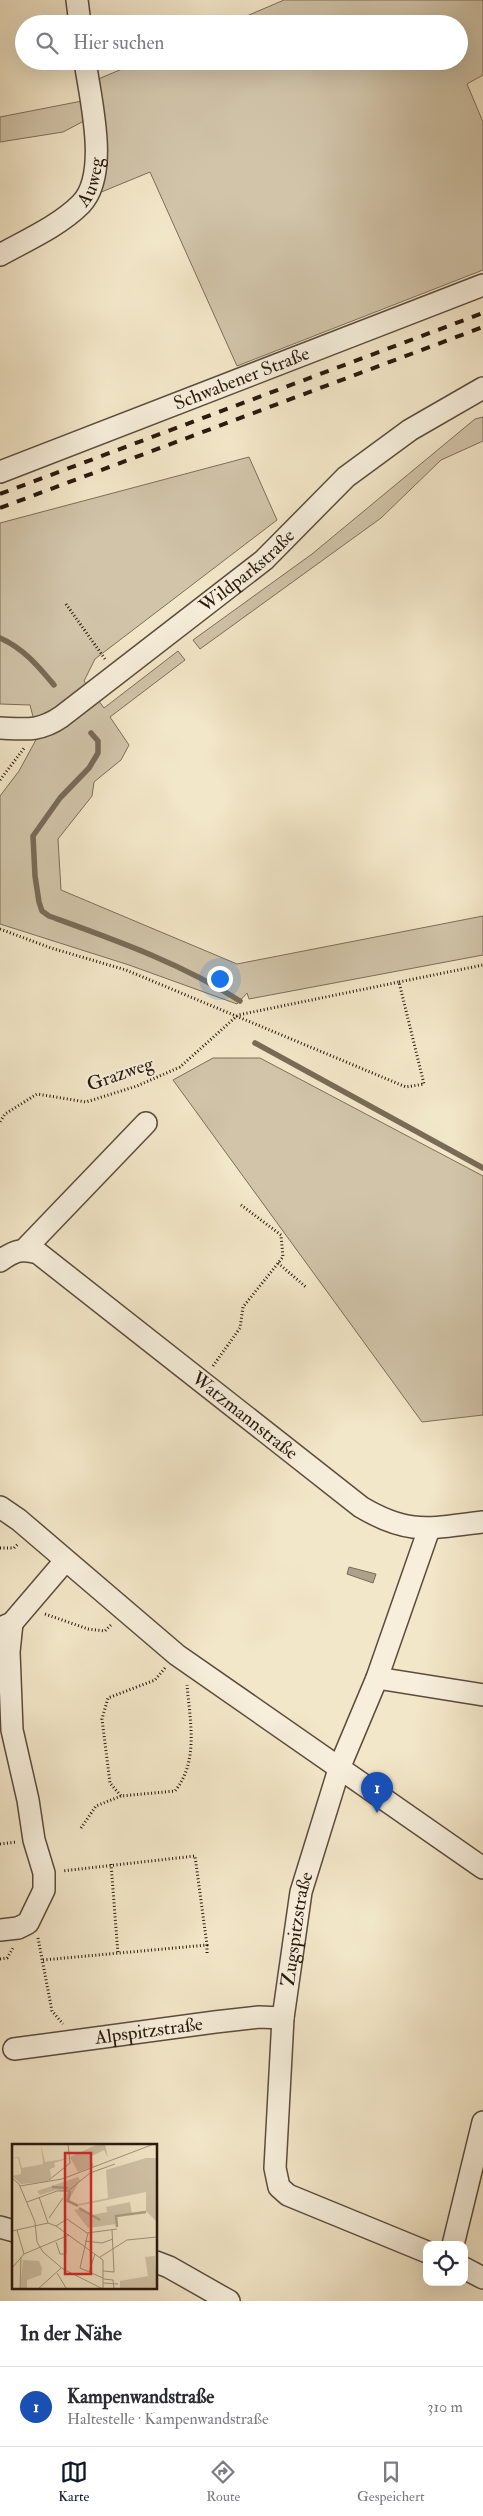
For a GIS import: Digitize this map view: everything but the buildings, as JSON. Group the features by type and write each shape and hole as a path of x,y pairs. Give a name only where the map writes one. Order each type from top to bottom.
{"street":[{"path":"77,0 79,15"},
{"name":"Auweg","path":"0,255 57,223 82,203 93,184 96,160 86,70"},
{"name":"Schwabener Straße","path":"0,472 483,285"},
{"name":"Wildparkstraße","path":"0,728 43,728 57,720 264,560 346,477 410,430 483,388"},
{"path":"0,1261 14,1251 26,1249 146,1123"},
{"name":"Watzmannstraße","path":"26,1249 38,1253 361,1507 381,1519 399,1525 429,1529 483,1522"},
{"path":"0,1507 19,1520 124,1612 182,1658 340,1766 483,1868"},
{"name":"Zugspitzstraße","path":"423,2250 288,2195 279,2187 275,2168 284,2018 301,1892 340,1766 377,1678 429,1529"},
{"path":"0,1930 18,1928 28,1924 44,1890 44,1873 34,1840 28,1800 12,1730 6,1626 28,1605 65,1561"},
{"path":"377,1678 483,1695"},
{"name":"Alpspitzstraße","path":"14,2049 215,2022 259,2017 284,2018"},
{"path":"454,2241 483,2122"},
{"path":"0,2226 12,2230"},
{"path":"158,2263 169,2267 228,2301"},
{"path":"468,2270 483,2278"}],"path":[{"path":"66,604 105,659"},
{"path":"0,780 16,759 16,748"},
{"path":"0,929 51,948 126,970 238,1015 406,1087 424,1084 398,982"},
{"path":"238,1015 483,965"},
{"name":"Grazweg","path":"0,1122 5,1114 37,1094 86,1102 137,1086 180,1067 238,1015"},
{"path":"212,1367 240,1328 242,1307 284,1257 281,1235 241,1205"},
{"path":"278,1264 307,1288"},
{"path":"0,1548 14,1548 20,1543"},
{"path":"28,1605 48,1616 88,1629 104,1630 124,1612"},
{"path":"121,1796 110,1783 102,1719 108,1698 155,1680 182,1658"},
{"path":"81,1828 96,1806 121,1796 175,1791 183,1781 188,1769 191,1747 182,1658"},
{"path":"44,1873 195,1856 207,1954"},
{"path":"111,1864 118,1954"},
{"path":"33,1913 52,2011 64,2026"},
{"path":"43,1960 207,1945"}],"shaded area":[{"path":"284,0 483,0 483,75 467,84 483,122 483,270 237,366 150,172 99,193 96,80 120,70 468,70 468,15 249,15"},
{"path":"82,101 84,121 63,132 0,142 0,117"},
{"path":"483,417 483,441 441,460 381,518 200,649 193,640 312,554 475,419"},
{"path":"249,457 277,520 95,659 84,681 104,708 178,651 185,660 110,717 129,745 121,760 94,782 92,796 58,839 61,890 237,964 483,916 483,955 249,999 247,993 237,1004 129,965 0,924 0,796 19,771 38,736 30,705 0,704 0,523"},
{"path":"213,1058 260,1058 483,1176 483,1415 422,1422 173,1080"},
{"path":"349,1567 376,1574 373,1583 347,1574"}],"waterway":[{"path":"0,638 23,652 54,685"},
{"path":"91,733 98,741 98,753 89,768 60,798 33,836 35,876 42,911 49,916 123,943 171,964 218,987 240,1001"},
{"path":"255,1043 483,1168"}],"railway":[{"path":"0,494 483,313"},
{"path":"0,508 483,327"}],"place":[{"name":"Kampenwandstraße","path":"377,1813"}]}
